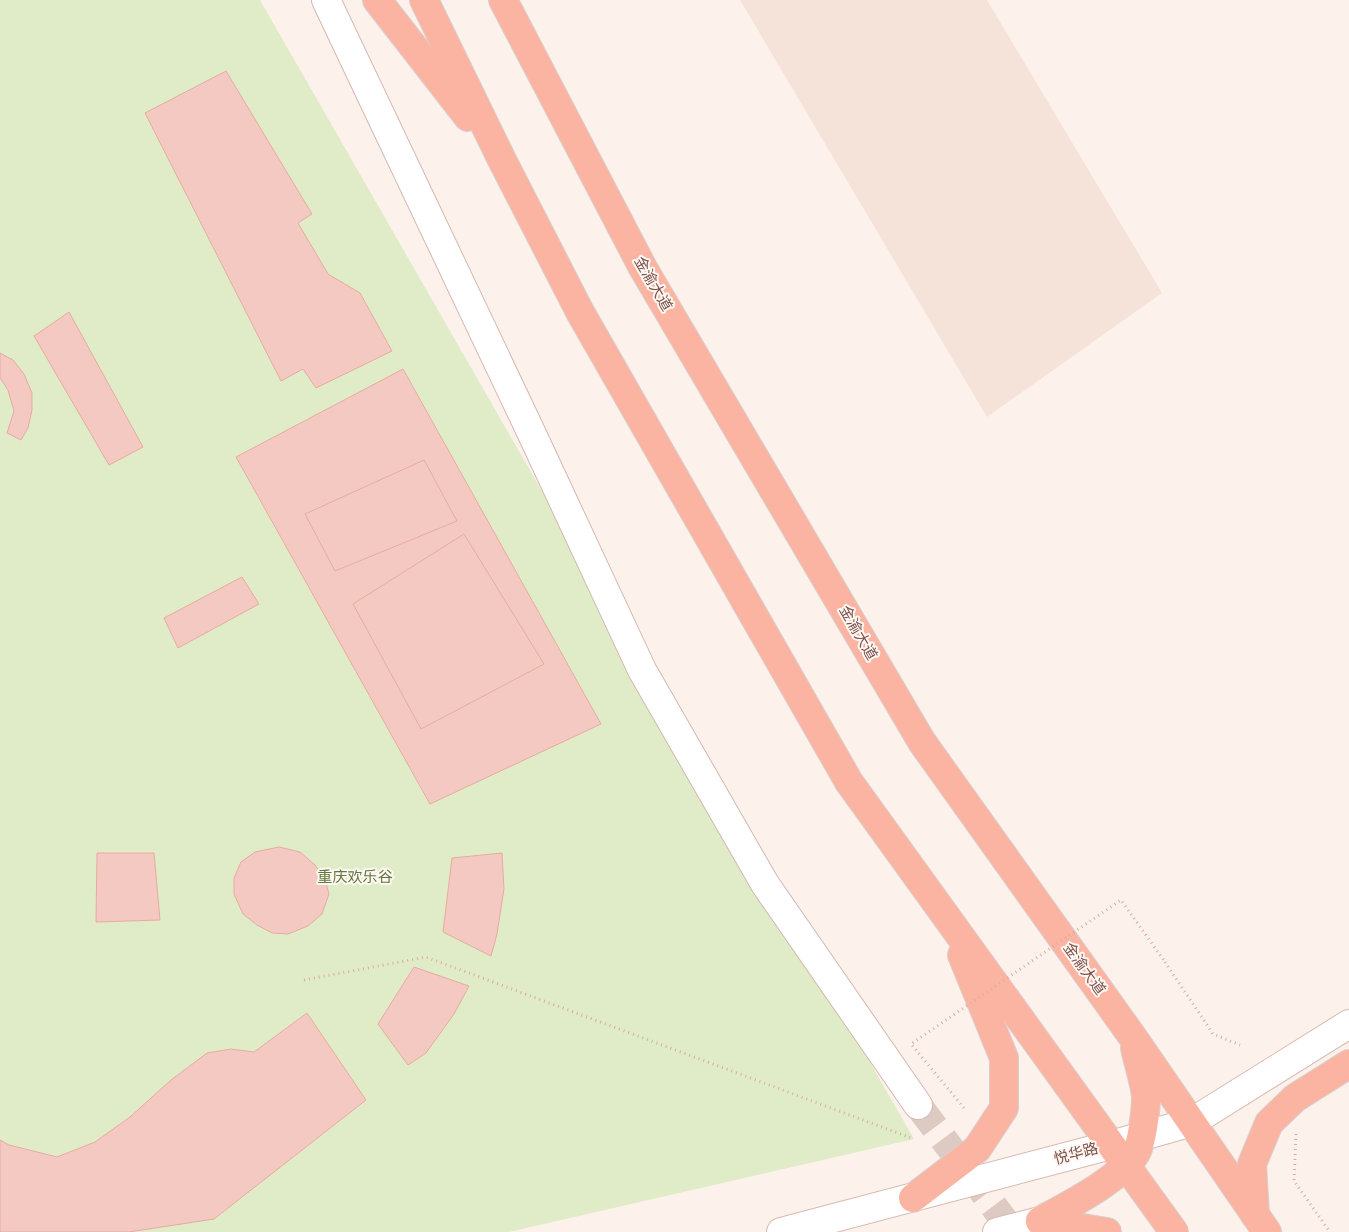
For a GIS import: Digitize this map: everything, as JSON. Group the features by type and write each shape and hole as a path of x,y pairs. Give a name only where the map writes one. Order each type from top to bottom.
{"highway":[{"path":"377,0 502,160"},
{"path":"424,0 502,160 580,312 849,782 1174,1232"},
{"name":"金渝大道","path":"503,0 643,268 922,742 1132,1036 1261,1223"},
{"path":"913,1198 977,1149 1004,1108 1004,1058 944,912"},
{"path":"1132,1036 1146,1097 1142,1136"},
{"path":"1261,1223 1252,1164 1269,1123 1295,1098 1349,1064"},
{"path":"1040,1221 1097,1188 1119,1155"},
{"path":"1040,1221 1107,1232"}],"street":[{"path":"326,0 642,670 765,884 918,1105"},
{"name":"悦华路","path":"782,1232 913,1198 1119,1155 1142,1136 1192,1122 1349,1024"},
{"path":"997,1232 1040,1221"}],"path":[{"path":"964,1108 911,1044 1121,900 1213,1034 1240,1044"},
{"path":"304,980 426,957 914,1139"},
{"path":"1296,1131 1294,1180 1330,1232"}],"shaded area":[{"path":"740,0 987,0 1162,293 987,417"}],"green space":[{"name":"重庆欢乐谷","path":"0,0 260,0 914,1139 509,1232 0,1232"}],"building":[{"path":"226,71 312,214 298,223 328,274 360,293 392,351 316,388 303,369 281,381 145,113"},
{"path":"69,312 143,447 109,465 34,336"},
{"path":"0,353 13,360 24,374 32,393 32,410 28,428 21,440 7,433 14,411 8,390 0,378"},
{"path":"403,369 601,724 430,804 236,457"},
{"path":"424,460 457,521 335,571 305,514"},
{"path":"464,534 544,664 421,729 353,604"},
{"path":"242,577 259,604 178,648 164,618"},
{"path":"279,847 300,852 315,865 325,879 329,894 322,914 308,926 288,934 272,933 257,925 243,914 234,894 234,878 241,862 255,852"},
{"path":"97,853 154,853 160,920 96,922"},
{"path":"502,853 504,889 497,934 491,956 443,932 452,858"},
{"path":"414,967 469,986 454,1014 426,1053 408,1065 378,1024"},
{"path":"307,1013 366,1100 214,1219 129,1232 0,1232 0,1140 9,1145 57,1157 95,1142 130,1117 171,1080 207,1053 231,1049 254,1052"}],"tunnel":[{"path":"918,1105 1013,1232"}]}
